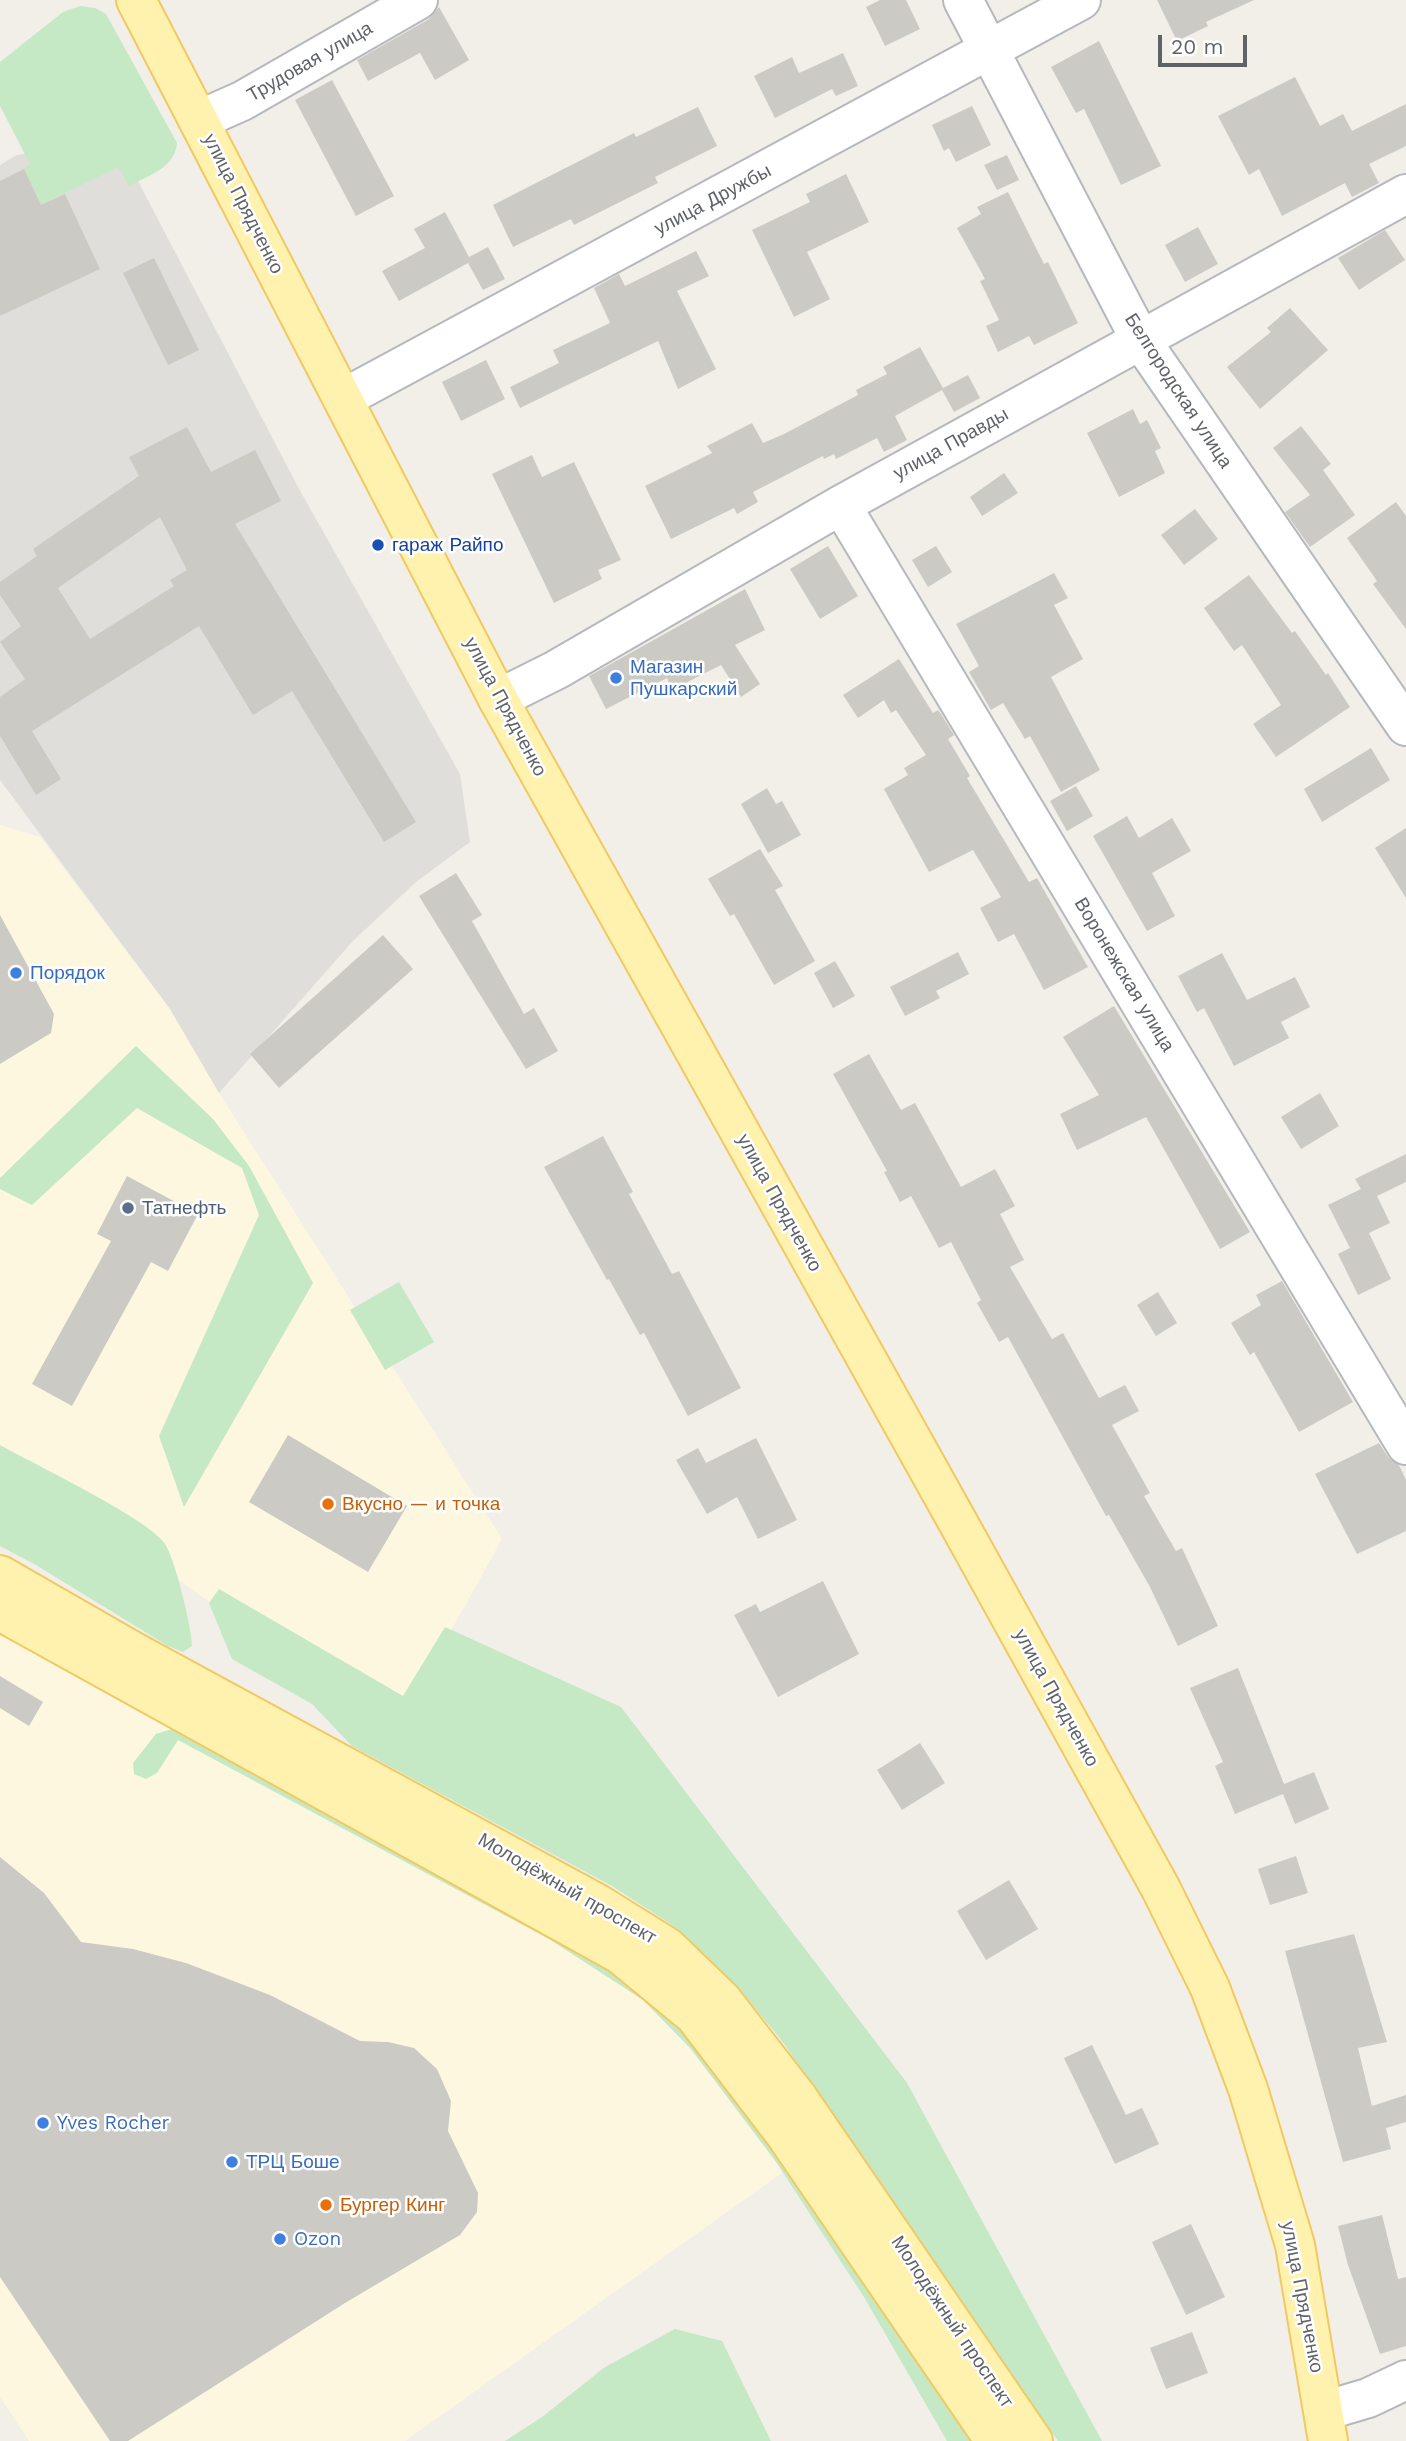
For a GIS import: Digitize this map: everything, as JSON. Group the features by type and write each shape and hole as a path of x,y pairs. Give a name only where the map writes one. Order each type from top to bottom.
{"main road":[{"name":"улица Прядченко","path":"136,0 498,699 1161,1889 1210,1988 1248,2089 1295,2245 1326,2426"},
{"name":"Молодёжный проспект","path":"0,1575 134,1652 598,1904 667,1947 722,2000 798,2098 1033,2441"},
{"name":"Молодёжный проспект","path":"0,1611 620,1954 694,2015 785,2134 995,2441"}],"street":[{"name":"Трудовая улица","path":"199,120 242,101 418,0"},
{"name":"Белгородская улица","path":"963,0 1140,339 1406,726"},
{"name":"улица Дружбы","path":"344,398 1081,0"},
{"name":"улица Правды","path":"498,699 556,670 841,505 1406,194"},
{"name":"Воронежская улица","path":"841,505 1406,1446"},
{"path":"1326,2426 1368,2398 1406,2380"}],"shaded area":[{"path":"117,141 298,487 460,774 470,842 416,882 353,941 219,1093 170,1009 0,780 0,165 17,155"},
{"path":"0,825 40,837 170,1009 219,1093 502,1539 409,1706 347,1702 102,1524 0,1470"},
{"path":"0,1635 477,1893 653,2003 786,2170 405,2441 29,2441 0,2397"}],"green space":[{"path":"80,6 95,8 106,14 177,143 175,152 166,165 129,186 118,167 41,205 24,169 30,164 0,106 0,62 63,12"},
{"path":"136,1046 213,1119 249,1166 313,1283 184,1507 159,1436 259,1215 242,1168 137,1108 32,1205 0,1189 0,1178"},
{"path":"399,1282 434,1342 385,1370 350,1310"},
{"path":"0,1445 114,1506 155,1533 165,1544 173,1564 192,1646 183,1652 168,1646 0,1546"},
{"path":"219,1589 403,1696 445,1627 621,1707 907,2083 1102,2441 1058,2441 779,2037 734,1983 672,1925 612,1886 352,1746 312,1704 232,1659 209,1603"},
{"path":"175,1728 631,1977 707,2054 976,2441 947,2441 864,2297 776,2162 691,2049 643,2000 549,1939 178,1740 157,1773 146,1779 134,1774 133,1763 156,1734"},
{"path":"675,2329 722,2341 771,2441 505,2441 542,2417 605,2367"}],"building":[{"path":"880,0 906,0 920,29 885,46 866,7"},
{"path":"1157,0 1254,0 1206,22 1208,26 1177,41"},
{"path":"439,7 469,60 435,80 420,53 368,81 357,60 429,19"},
{"path":"1099,41 1161,166 1121,185 1084,109 1076,113 1051,67"},
{"path":"843,53 858,86 836,96 832,89 775,118 754,76 792,57 799,73"},
{"path":"1295,77 1320,126 1343,114 1352,131 1406,104 1406,146 1369,164 1379,183 1352,197 1345,183 1282,216 1259,169 1249,175 1218,116"},
{"path":"332,80 394,196 356,216 295,100"},
{"path":"972,106 991,145 956,162 949,148 944,151 932,125"},
{"path":"698,107 717,146 655,177 658,183 574,225 571,219 513,247 493,205 634,133 636,137"},
{"path":"1007,155 1019,180 997,190 984,165"},
{"path":"24,169 41,205 65,194 100,269 0,316 0,181"},
{"path":"846,174 869,222 807,252 830,299 794,317 752,230 810,202 806,194"},
{"path":"1008,192 1044,264 1048,262 1078,323 1034,345 1029,336 998,352 986,326 999,320 980,281 985,279 957,228 981,214 977,207"},
{"path":"445,212 469,257 488,247 505,279 483,290 468,263 399,301 382,271 425,248 414,229"},
{"path":"1198,227 1218,264 1185,282 1165,245"},
{"path":"1385,230 1405,260 1359,290 1338,258"},
{"path":"696,251 709,276 677,291 716,369 678,389 658,341 520,408 510,387 559,363 553,350 610,323 594,288 619,274 625,286"},
{"path":"154,258 199,350 168,365 123,273"},
{"path":"1290,308 1328,350 1260,409 1227,367 1271,332 1267,328"},
{"path":"920,347 943,388 968,375 980,398 954,412 942,390 895,416 907,440 884,452 877,438 836,459 834,454 824,459 823,456 753,492 758,502 737,514 734,508 671,539 645,486 712,453 707,446 752,423 763,443 784,434 858,395 856,390 887,374 883,367"},
{"path":"486,360 505,399 461,421 442,382"},
{"path":"1133,409 1140,424 1147,420 1161,448 1155,451 1165,473 1119,497 1087,433"},
{"path":"1301,426 1331,464 1323,470 1355,515 1310,547 1285,512 1310,495 1273,448"},
{"path":"187,427 211,472 255,450 281,501 235,524 416,822 384,842 292,691 253,715 199,626 32,731 61,779 36,795 0,736 0,697 25,679 0,642 21,626 0,595 0,582 37,556 33,549 139,476 129,457","holes":["160,517 187,570 170,580 174,586 90,639 58,588"]},
{"path":"532,455 542,477 574,462 621,560 598,570 602,579 554,603 492,474"},
{"path":"1004,473 1018,493 982,516 970,497"},
{"path":"1396,502 1406,516 1406,629 1373,584 1377,581 1347,538"},
{"path":"1195,509 1218,539 1184,565 1161,535"},
{"path":"828,546 858,596 820,619 790,569"},
{"path":"936,546 952,572 928,587 912,560"},
{"path":"1054,573 1068,598 1054,605 1083,659 1051,677 1100,770 1061,792 1030,736 1025,739 1003,703 991,710 969,672 979,666 956,624"},
{"path":"1249,575 1292,633 1295,631 1326,675 1328,673 1350,707 1276,757 1253,724 1281,705 1242,645 1234,651 1204,608"},
{"path":"745,589 765,630 735,645 760,684 741,697 721,665 672,690 667,678 606,709 589,676"},
{"path":"899,659 933,713 938,710 954,735 948,739 970,776 967,778 1029,882 1037,878 1088,967 1044,990 1014,934 998,942 980,908 1001,897 973,850 929,872 884,789 908,775 904,768 926,755 896,710 891,713 884,700 858,718 843,695"},
{"path":"1371,748 1390,780 1322,822 1304,789"},
{"path":"1076,786 1093,816 1067,831 1050,801"},
{"path":"767,788 776,804 782,801 801,835 768,853 741,804"},
{"path":"1127,816 1139,838 1172,818 1191,851 1152,873 1175,916 1147,931 1093,836"},
{"path":"1406,828 1406,898 1375,848"},
{"path":"760,849 783,886 775,890 815,961 774,985 734,914 730,916 708,879"},
{"path":"456,873 482,915 472,921 524,1014 534,1008 558,1051 526,1069 419,896"},
{"name":"Порядок","path":"0,915 54,1014 51,1033 0,1064"},
{"path":"383,935 413,969 279,1088 250,1054"},
{"path":"958,952 969,974 936,991 940,998 905,1016 890,987"},
{"path":"1222,953 1247,1000 1295,977 1310,1007 1281,1022 1289,1038 1234,1066 1204,1008 1197,1012 1178,976"},
{"path":"835,961 855,996 833,1008 814,973"},
{"path":"1114,1006 1250,1232 1220,1249 1146,1117 1077,1150 1060,1114 1099,1095 1063,1037"},
{"path":"869,1054 901,1110 915,1103 961,1187 995,1169 1015,1206 1000,1214 1024,1260 1010,1267 1052,1339 1063,1333 1099,1398 1125,1385 1139,1411 1112,1425 1150,1493 1144,1496 1176,1551 1182,1548 1218,1626 1178,1646 1150,1587 1109,1515 1106,1516 1008,1337 999,1342 977,1303 981,1300 951,1242 939,1248 911,1196 900,1202 884,1172 887,1171 833,1074"},
{"path":"1320,1093 1339,1126 1301,1149 1281,1117"},
{"path":"603,1136 633,1192 629,1194 672,1274 679,1271 741,1388 688,1416 644,1333 640,1335 544,1167"},
{"path":"1406,1154 1406,1182 1377,1196 1390,1223 1369,1233 1391,1279 1358,1295 1338,1254 1350,1248 1328,1205 1361,1189 1355,1179"},
{"path":"127,1176 198,1214 168,1271 151,1262 72,1406 32,1384 111,1241 97,1234"},
{"path":"1282,1281 1353,1402 1299,1432 1254,1352 1250,1355 1231,1323 1261,1305 1256,1295"},
{"path":"1158,1292 1177,1323 1156,1336 1137,1305"},
{"name":"Вкусно — и точка","path":"288,1435 407,1506 368,1572 249,1502"},
{"path":"756,1438 797,1520 758,1539 737,1497 707,1514 676,1460 698,1448 706,1463"},
{"path":"1379,1443 1388,1457 1399,1465 1406,1480 1406,1531 1357,1554 1315,1474"},
{"path":"823,1581 859,1654 778,1697 734,1615 756,1604 760,1612"},
{"path":"1238,1668 1284,1784 1314,1772 1329,1809 1295,1824 1283,1794 1235,1814 1215,1766 1223,1762 1190,1688"},
{"path":"0,1676 43,1702 29,1726 0,1708"},
{"path":"920,1743 945,1783 902,1810 877,1770"},
{"path":"1296,1856 1308,1893 1270,1905 1258,1869"},
{"name":"ТРЦ Боше","path":"0,1857 44,1893 81,1942 133,1949 186,1963 270,1995 360,2041 388,2042 414,2048 437,2069 451,2101 448,2131 478,2193 477,2212 460,2235 345,2303 128,2441 110,2441 0,2277"},
{"path":"1009,1880 1038,1929 986,1960 957,1911"},
{"path":"1354,1934 1387,2042 1358,2048 1372,2106 1406,2095 1406,2122 1386,2128 1391,2149 1343,2162 1285,1951"},
{"path":"1092,2045 1126,2115 1142,2108 1159,2144 1115,2164 1064,2058"},
{"path":"1382,2215 1398,2279 1406,2277 1406,2346 1380,2354 1348,2265 1338,2226"},
{"path":"1191,2224 1225,2297 1186,2315 1152,2242"},
{"path":"1192,2332 1208,2373 1166,2389 1150,2348"}],"place":[{"name":"гараж Райпо","path":"378,545"},
{"name":"Магазин Пушкарский","path":"616,678"},
{"name":"Порядок","path":"16,973"},
{"name":"Татнефть","path":"128,1208"},
{"name":"Вкусно — и точка","path":"328,1504"},
{"name":"Yves Rocher","path":"43,2123"},
{"name":"ТРЦ Боше","path":"232,2162"},
{"name":"Бургер Кинг","path":"326,2205"},
{"name":"Ozon","path":"280,2239"}]}
